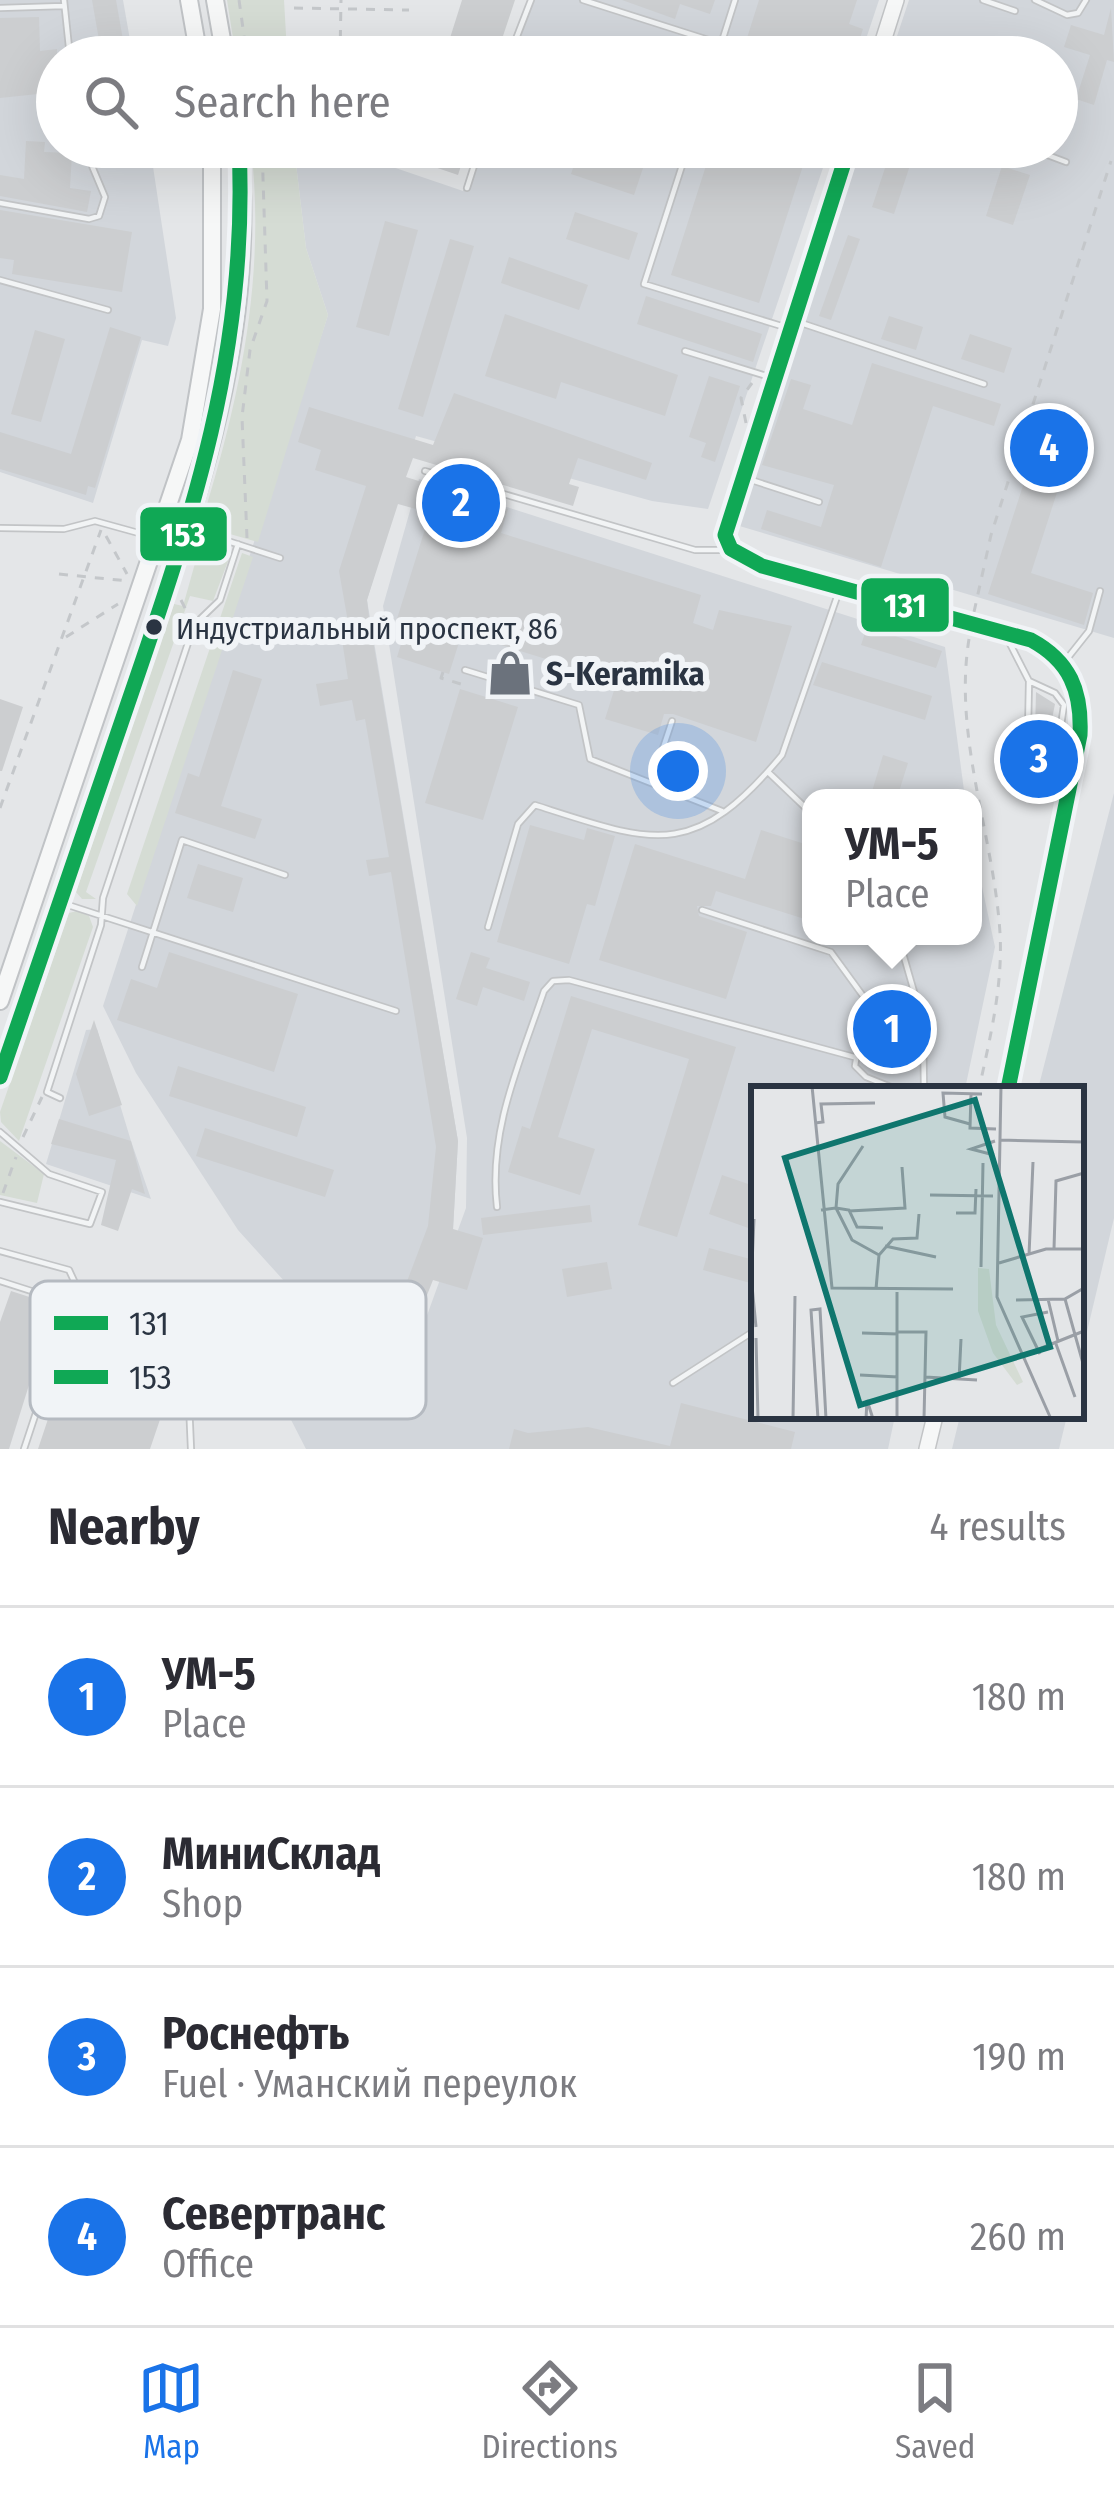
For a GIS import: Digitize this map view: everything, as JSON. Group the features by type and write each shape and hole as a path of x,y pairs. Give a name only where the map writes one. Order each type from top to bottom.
{"main road":[{"path":"189,0 195,36"},
{"path":"214,0 221,36"},
{"path":"0,1001 190,440 206,356 215,256 213,168"},
{"path":"0,1076 188,528 221,410 236,332 244,214 241,168"}],"street":[{"path":"885,36 896,0"},
{"path":"842,168 791,325 766,376 725,535 731,549 762,566 1004,633 1050,649 1065,662 1082,713 1009,1086"},
{"path":"927,1449 934,1419"}],"lane":[{"path":"517,36 531,0"},
{"path":"583,0 696,36"},
{"path":"724,36 735,0"},
{"path":"983,0 1015,10"},
{"path":"1035,0 1067,16 1078,13 1086,0"},
{"path":"0,8 63,3 67,36"},
{"path":"0,203 89,220 99,216 104,197 92,168"},
{"path":"467,188 473,168"},
{"path":"681,168 644,284 984,384"},
{"path":"0,280 107,310"},
{"path":"685,351 766,376"},
{"path":"424,471 695,550 731,549"},
{"path":"741,476 819,502"},
{"path":"0,528 104,523 158,538"},
{"path":"188,528 280,558"},
{"path":"60,1099 46,1092 101,925 98,916 194,625 220,600 241,545"},
{"path":"488,927 518,824 535,805 628,835 666,839 693,832 768,772 782,755 840,588"},
{"path":"1065,662 1088,631 1100,591"},
{"path":"1004,633 1029,681 1028,730"},
{"path":"465,670 579,705 590,760 722,811"},
{"path":"1029,681 1055,693 1064,705 1057,753"},
{"path":"652,781 672,721"},
{"path":"1051,723 1061,731"},
{"path":"1046,746 1073,768"},
{"path":"768,772 802,804"},
{"path":"142,967 182,841 286,875"},
{"path":"59,902 396,1010"},
{"path":"702,910 839,958 866,1000 854,1057 866,1077 888,1086"},
{"path":"901,945 923,1023 924,1086"},
{"path":"497,1207 492,1167 502,1116 544,991 553,981 569,980 854,1057"},
{"path":"0,1132 49,1174 102,1192 90,1224 0,1202"},
{"path":"0,1251 69,1270 74,1281"},
{"path":"0,1281 30,1291"},
{"path":"673,1383 751,1333"},
{"path":"24,1449 34,1419"},
{"path":"190,1419 191,1449"}],"path":[{"path":"239,0 244,36"},
{"path":"340,36 341,0"},
{"path":"386,0 386,9"},
{"path":"294,8 410,10"},
{"path":"241,545 242,417 250,350 267,301 263,168"},
{"path":"746,425 739,397 766,376"},
{"path":"0,808 104,523"},
{"path":"58,574 128,578 104,523"},
{"path":"180,598 194,625"},
{"path":"64,638 120,603"},
{"path":"443,672 441,678 461,684 465,670"}],"shaded area":[{"path":"0,0 123,0 129,36 36,36 36,168 153,168 176,318 168,346 142,340 93,503 0,472"},
{"path":"227,0 284,0 286,36 233,36"},
{"path":"529,0 879,0 867,36 517,36"},
{"path":"909,0 1114,0 1114,638 736,525 853,168 1078,168 1078,36 897,36"},
{"path":"253,168 296,168 306,248 328,315 258,542 209,528 202,521 228,429 246,336"},
{"path":"296,168 396,168 463,191 471,168 823,168 708,509 652,501 416,436 367,600 458,1141 453,1230 426,1295 426,1281 284,1281 238,1230 136,1073 103,1006 328,315 306,248"},
{"path":"419,479 945,647 964,789 802,789 802,945 982,945 982,887 995,947 966,1086 751,1086 751,1419 894,1419 888,1449 306,1449 291,1419 426,1419 426,1318 466,1208 467,1138 383,606"},
{"path":"201,542 229,549 230,556 213,601 190,596 86,892 96,899 82,899 76,892 174,604 183,606"},
{"path":"242,553 253,557 137,906 127,894"},
{"path":"1114,793 1114,1218 1084,1344 1084,1086 1039,1086"},
{"path":"69,913 89,916 93,927 19,1141 1,1122 0,1112"},
{"path":"97,1029 151,1199 46,1164 86,1030"},
{"path":"0,1141 44,1174 37,1203 0,1195"},
{"path":"959,1419 1066,1419 1059,1449 952,1449"}],"building":[{"path":"92,0 116,0 122,36 98,36"},
{"path":"462,0 515,0 503,36 451,36"},
{"path":"622,0 715,0 710,14 680,4 675,19"},
{"path":"759,0 857,0 849,24 863,29 861,36 748,36"},
{"path":"1111,8 1114,62 1107,60 1094,105 1078,100 1090,55 1078,51 1078,36 1068,36 1071,25 1104,35"},
{"path":"39,17 36,94 0,98 0,18"},
{"path":"26,141 36,142 36,168 71,168 70,188 91,191 87,212 0,196 0,175 24,179"},
{"path":"573,168 643,168 634,195 571,174"},
{"path":"705,168 802,168 759,303 671,275"},
{"path":"885,168 909,168 894,214 872,207"},
{"path":"1001,168 1030,175 1013,225 986,216"},
{"path":"0,210 132,232 122,292 12,274 14,260 0,258"},
{"path":"575,212 638,233 629,260 566,239"},
{"path":"385,221 418,230 389,336 356,327"},
{"path":"848,235 860,239 831,320 819,316"},
{"path":"450,239 474,246 423,417 398,409"},
{"path":"509,257 588,285 579,310 501,283"},
{"path":"646,296 762,334 753,362 637,324"},
{"path":"505,314 678,375 665,416 561,382 556,399 485,376"},
{"path":"889,316 923,327 916,350 881,339"},
{"path":"110,327 141,337 95,488 88,486 86,495 0,469 0,432 71,454"},
{"path":"35,330 65,339 41,422 11,414"},
{"path":"970,334 1012,348 1004,373 961,359"},
{"path":"872,363 1001,404 994,426 933,406 881,567 761,529 767,510 821,527 834,485 762,465 791,379 811,385 803,409 852,425"},
{"path":"709,376 740,386 715,462 701,457 706,443 689,437"},
{"path":"454,393 652,463 646,480 578,458 569,484 579,487 573,506 413,458 406,477 508,509 501,533 701,595 693,623 713,630 719,610 792,626 756,742 673,714 664,714 658,735 605,719 617,681 462,633 449,674 397,657 407,625 396,622 430,513 398,504 367,600 458,1141 453,1229 483,1238 467,1290 433,1280 426,1298 426,1281 407,1281 428,1226 436,1147 391,872 369,876 366,860 389,857 365,719 356,721 352,700 320,706 316,684 348,679 342,640 351,639 339,571 366,486 315,470 321,450 298,442 309,407 433,445"},
{"path":"1049,405 1082,415 1031,573 1093,593 1084,625 988,594"},
{"path":"867,627 942,651 936,668 861,645"},
{"path":"822,662 932,696 925,720 813,685"},
{"path":"233,670 262,679 221,806 262,819 255,839 175,813 188,773 199,777"},
{"path":"460,689 518,707 483,820 425,803"},
{"path":"1036,692 1055,704 1048,739 1040,743 1042,763 1023,753 1026,737 1035,732"},
{"path":"0,699 23,707 2,771 0,771"},
{"path":"883,755 908,763 900,789 873,789"},
{"path":"530,825 584,840 587,828 615,836 595,906 587,904 569,964 497,942"},
{"path":"761,830 802,843 802,918 716,891 711,906 697,906 699,916 747,932 726,999 599,960 635,844 745,879"},
{"path":"198,864 243,878 233,912 187,898"},
{"path":"169,952 298,994 274,1072 117,1020 131,979 157,988"},
{"path":"471,952 490,958 486,968 530,982 524,1001 483,987 477,1006 456,999"},
{"path":"571,996 736,1047 677,1237 638,1225 689,1059 592,1029 558,1137 595,1149 580,1195 508,1172 522,1126 530,1129"},
{"path":"885,999 910,1004 898,1059 873,1054"},
{"path":"94,1020 122,1105 89,1116 76,1074"},
{"path":"178,1066 306,1107 297,1137 169,1096"},
{"path":"59,1119 131,1141 145,1194 132,1189 118,1231 101,1225 116,1160 51,1144"},
{"path":"205,1128 334,1170 325,1197 196,1156"},
{"path":"722,1175 751,1185 751,1229 709,1214"},
{"path":"590,1205 592,1222 483,1235 481,1218"},
{"path":"709,1248 751,1259 751,1283 703,1270"},
{"path":"607,1262 612,1289 567,1297 562,1269"},
{"path":"11,1291 30,1297 30,1382 9,1449 0,1449 0,1322"},
{"path":"681,1403 795,1432 791,1449 509,1449 514,1429 528,1433 588,1427 670,1446"},
{"path":"48,1419 160,1419 150,1449 38,1449"}],"transit line":[{"name":"153","path":"0,1077 194,500 225,363 235,293 239,168"},
{"name":"131","path":"842,168 725,535 731,549 762,566 1031,640 1055,658 1071,679 1079,705 1080,735 1009,1086"}],"place":[{"name":"Севертранс","path":"1049,448"},
{"name":"МиниСклад","path":"461,503"},
{"name":"Индустриальный проспект, 86","path":"154,627"},
{"name":"S-Keramika","path":"510,673"},
{"name":"Роснефть","path":"1039,759"},
{"name":"УМ-5","path":"892,1029"}]}
